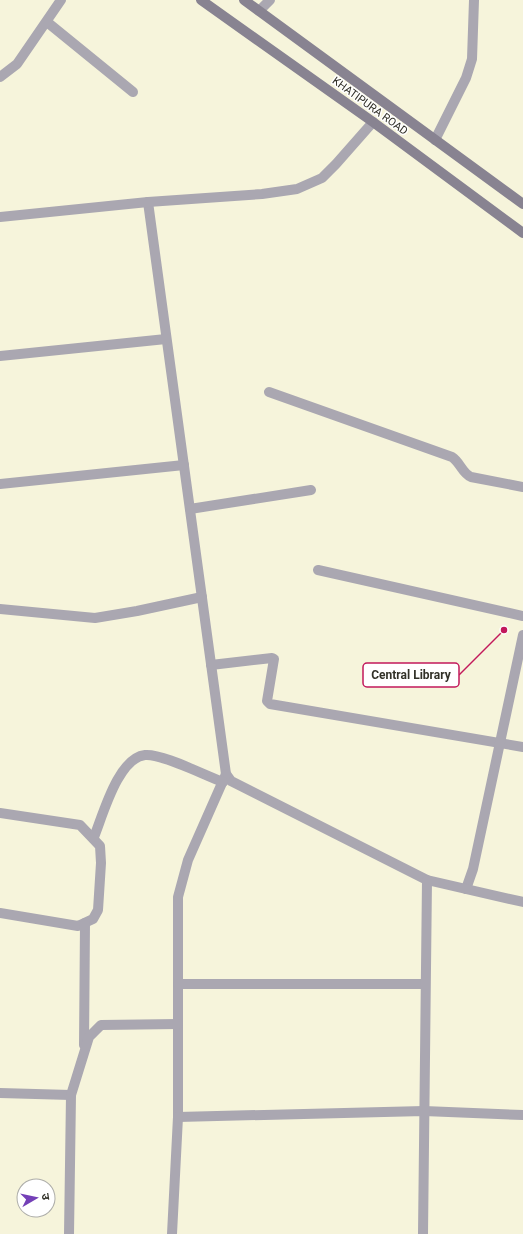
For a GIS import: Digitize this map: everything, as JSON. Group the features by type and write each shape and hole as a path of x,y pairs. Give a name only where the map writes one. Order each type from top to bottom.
{"main road":[{"name":"KHATIPURA ROAD","path":"201,0 373,122 523,233"},
{"name":"KHATIPURA ROAD","path":"244,0 523,204"}],"street":[{"path":"0,77 17,64 61,0"},
{"path":"259,11 270,0"},
{"path":"436,140 466,78 472,60 474,0"},
{"path":"46,22 133,92"},
{"path":"0,217 148,202 262,194 297,189 322,178 373,122"},
{"path":"148,202 211,665 224,778 188,860 178,897 178,1118 172,1234"},
{"path":"0,356 166,339"},
{"path":"269,392 452,457 471,477 523,487"},
{"path":"0,484 184,465"},
{"path":"190,509 311,490"},
{"path":"318,570 523,616"},
{"path":"0,609 95,618 202,597"},
{"path":"466,889 473,869 523,635"},
{"path":"211,665 274,659 267,701 270,704 523,747"},
{"path":"94,837 122,771 134,759 146,755 162,758 224,778 427,880 523,902"},
{"path":"0,813 80,825 94,837 100,846 101,863 98,910 93,919 85,923 78,926 0,913"},
{"path":"423,1234 427,880"},
{"path":"84,1050 85,923"},
{"path":"178,984 425,984"},
{"path":"69,1234 71,1095 89,1037 101,1025 178,1024"},
{"path":"0,1093 71,1095"},
{"path":"178,1118 424,1111 523,1115"}],"place":[{"name":"Central Library","path":"504,630"}]}
